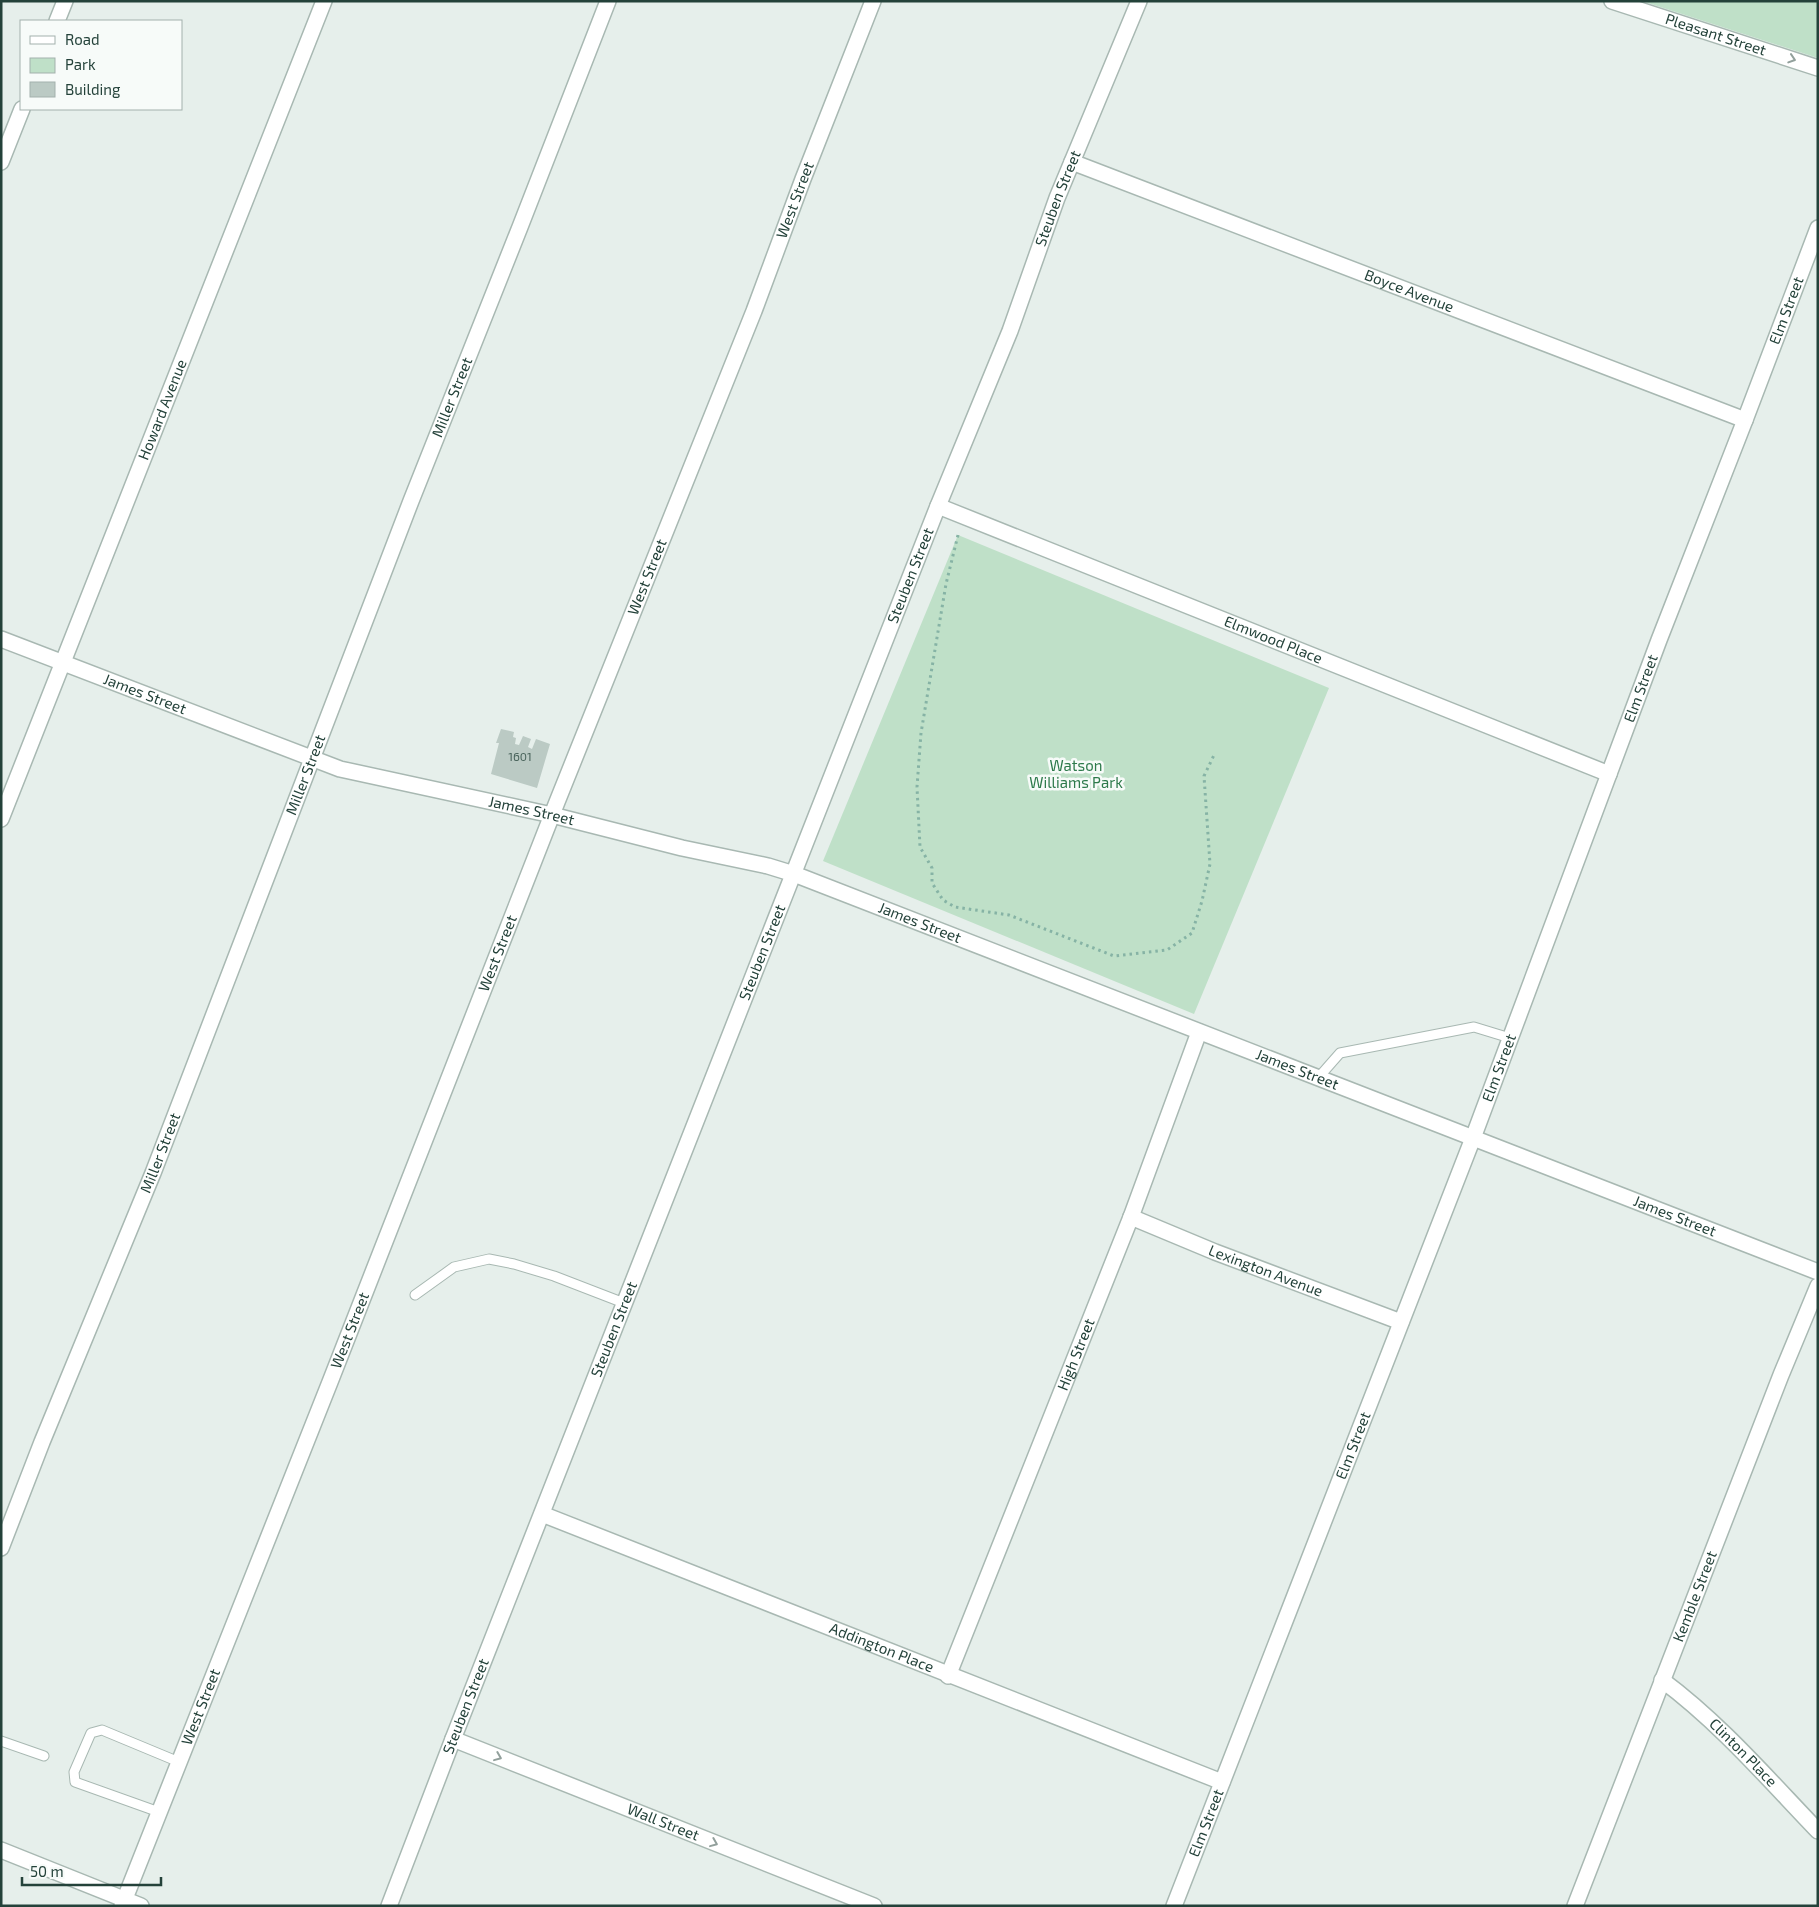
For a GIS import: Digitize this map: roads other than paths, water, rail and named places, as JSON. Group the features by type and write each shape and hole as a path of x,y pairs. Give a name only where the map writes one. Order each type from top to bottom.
{"street":[{"path":"57,20 65,1"},
{"name":"Howard Avenue","path":"1,819 324,1"},
{"name":"Miller Street","path":"1,1548 42,1442 153,1173 311,759 608,1"},
{"name":"West Street","path":"123,1902 330,1382 552,815 754,311 803,178 873,1"},
{"name":"Steuben Street","path":"389,1906 452,1739 938,506 1010,331 1057,198 1139,1"},
{"name":"Pleasant Street","path":"1612,1 1818,68"},
{"path":"1,162 22,110"},
{"name":"Boyce Avenue","path":"1072,162 1745,420"},
{"name":"Elm Street","path":"1174,1906 1473,1138 1609,774 1818,228"},
{"name":"Elmwood Place","path":"938,506 1609,774"},
{"name":"James Street","path":"1,639 340,769 552,815 682,848 768,866 794,874 1818,1272"},
{"name":"High Street","path":"948,1676 1131,1217 1199,1032"},
{"name":"Lexington Avenue","path":"1131,1217 1215,1252 1401,1322"},
{"name":"Kemble Street","path":"1575,1906 1781,1375 1818,1286"},
{"name":"Addington Place","path":"542,1514 948,1676 1222,1782"},
{"name":"Clinton Place","path":"1662,1680 1683,1695 1729,1739 1818,1831"},
{"name":"Wall Street","path":"452,1739 874,1906"},
{"path":"1,1850 123,1902 141,1906"}],"lane":[{"path":"1318,1078 1340,1053 1474,1026 1510,1038"},
{"path":"415,1295 454,1268 488,1259 514,1264 554,1276 624,1303"},
{"path":"159,1812 75,1782 74,1772 91,1733 102,1730 179,1762"},
{"path":"1,1741 44,1756"}],"park label":[{"name":"Watson Williams Park","path":"1076,774"}]}
